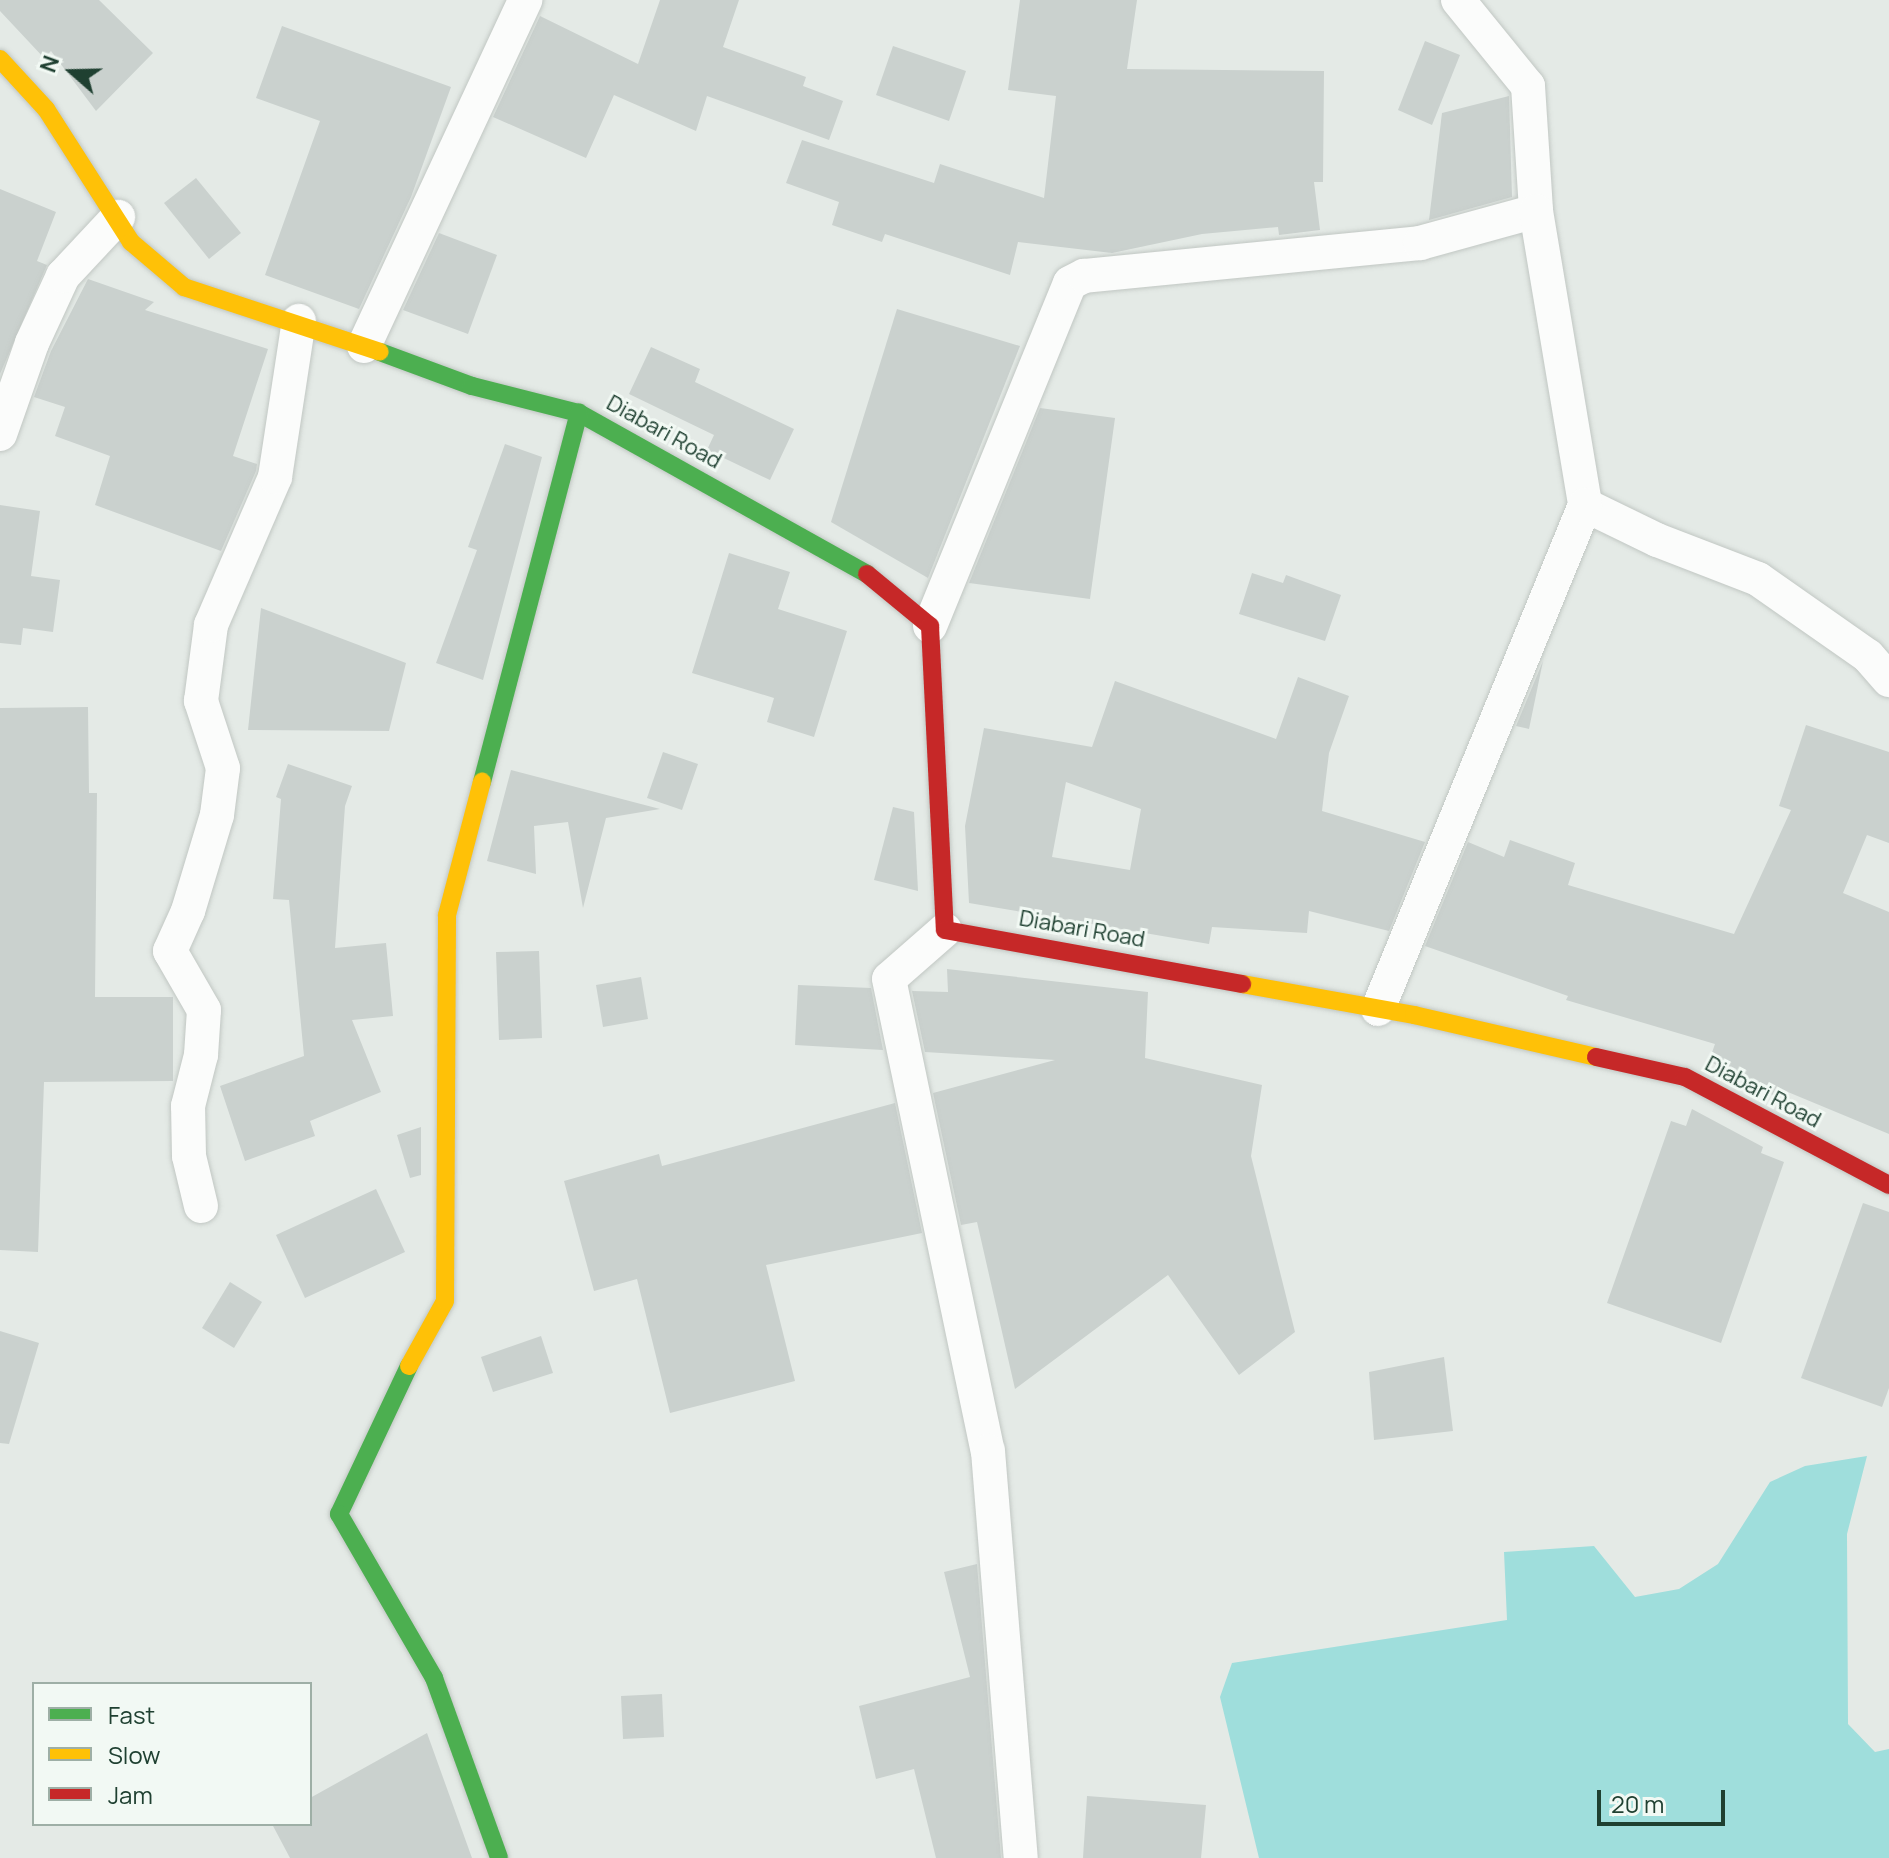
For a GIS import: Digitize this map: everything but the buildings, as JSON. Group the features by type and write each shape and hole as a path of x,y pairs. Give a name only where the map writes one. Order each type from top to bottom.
{"street":[{"path":"364,346 525,0"},
{"path":"1378,1009 1585,505 1536,211 1528,86 1458,0"},
{"name":"Diabari Road","path":"0,59 46,109 118,217 131,242 184,287 236,307 299,321 472,386 579,413 854,563 930,626"},
{"path":"1021,1858 988,1451 889,979 945,930 930,626 1070,283 1084,276 1420,243 1536,211"},
{"path":"0,434 32,343 63,276 118,217"},
{"path":"201,1206 189,1156 188,1106 201,1055 204,1010 170,951 188,911 217,815 223,768 201,701 211,625 275,477 299,321"},
{"path":"499,1858 434,1678 339,1514 390,1399 445,1301 447,915 579,413"},
{"path":"1585,505 1758,579 1868,656 1889,680"},
{"name":"Diabari Road","path":"945,930 1378,1009 1685,1077 1889,1185"}],"water":[{"path":"1867,1456 1847,1534 1848,1724 1875,1752 1889,1749 1889,1858 1259,1858 1220,1697 1232,1663 1507,1620 1504,1552 1594,1546 1635,1597 1679,1589 1718,1564 1770,1482 1805,1466"}],"traffic: fast":[{"path":"380,352 472,386 579,413 867,574"},
{"path":"482,782 579,413"},
{"path":"409,1366 339,1514 434,1678 499,1858"}],"traffic: slow":[{"path":"0,59 46,109 131,242 184,287 380,352"},
{"path":"409,1366 445,1301 447,915 482,782"},
{"path":"1242,984 1414,1015 1596,1057"}],"traffic: jam":[{"path":"867,574 930,626 945,930 1242,984"},
{"path":"1596,1057 1685,1077 1889,1185"}]}
